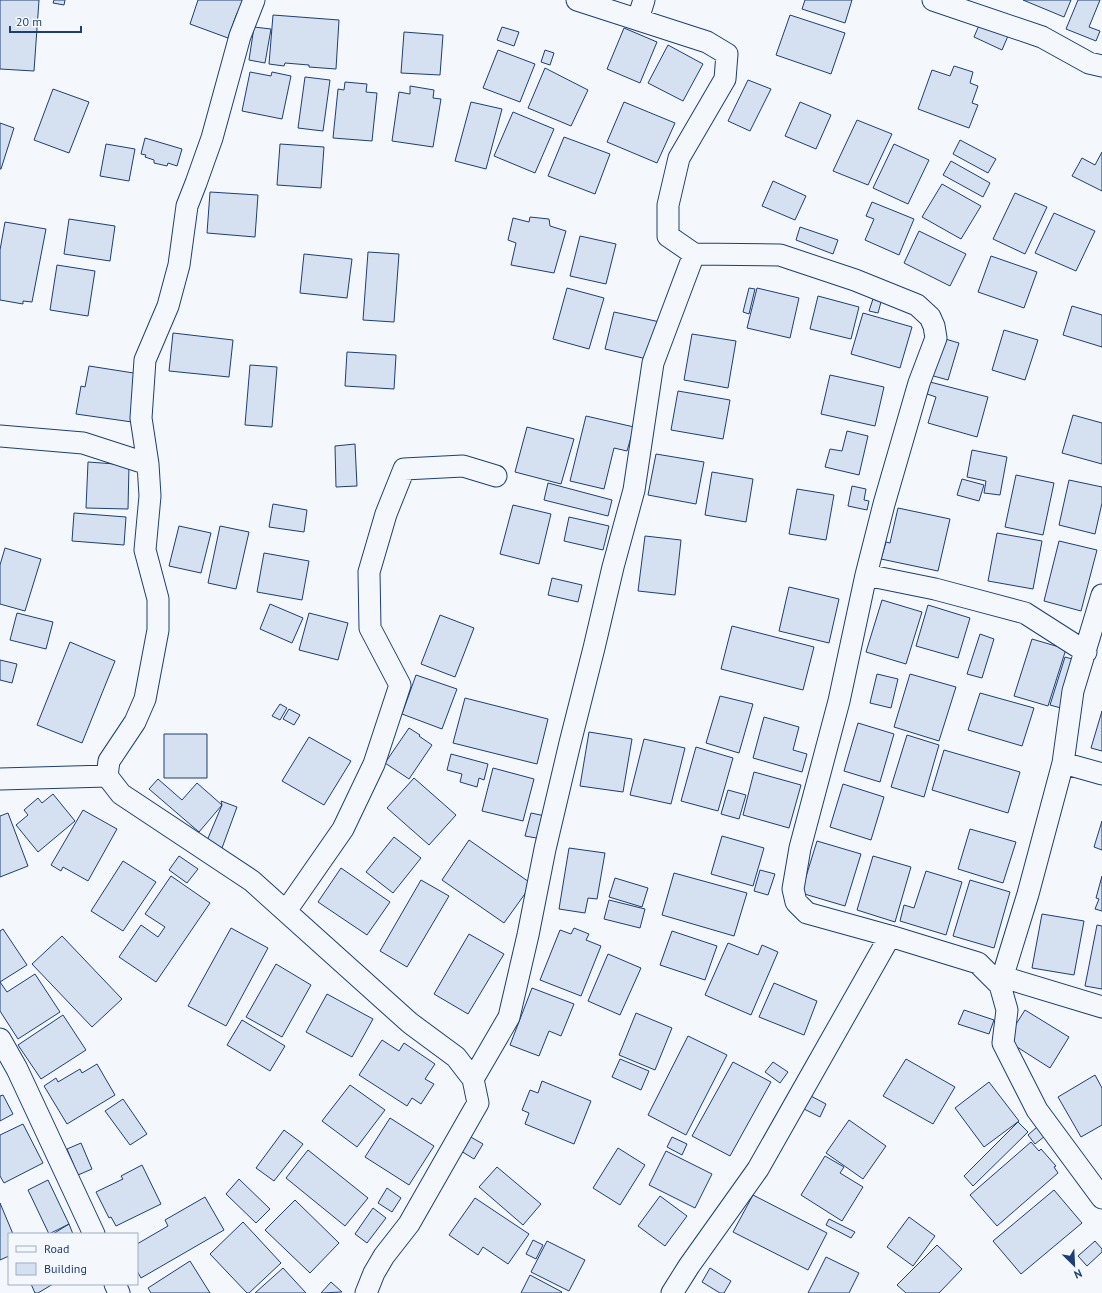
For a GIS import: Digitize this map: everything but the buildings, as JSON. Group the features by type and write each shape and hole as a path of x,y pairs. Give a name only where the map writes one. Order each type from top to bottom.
{"street":[{"path":"254,0 240,36 212,138 187,206 179,265 168,306 145,360 141,418 148,464 150,496 145,550 158,599 158,630 145,699 135,722 109,761 107,776 121,794 252,880 410,1023 456,1057 473,1079 478,1102 409,1224 384,1256 374,1273 366,1293"},
{"path":"577,0 641,10 707,42 727,54 725,80 679,158 668,205 668,236 694,254 780,255 855,280 917,305 930,317 934,326 936,338 919,382 884,504 866,575 839,701 800,848 793,889 796,902 807,913 890,936 978,963 1002,981 1102,1007"},
{"path":"933,0 1042,37 1090,63 1102,66"},
{"path":"473,1079 509,1017 528,935 545,849 570,743 634,490 653,364 694,254"},
{"path":"0,436 83,443 148,464"},
{"path":"286,911 343,829 374,764 400,685 370,628 369,572 386,514 404,469 464,466 496,476"},
{"path":"866,575 935,589 1025,613 1086,652"},
{"path":"1102,595 1086,652 1073,690 1063,763 1028,894 1002,981 1007,1010 1003,1043 1037,1110 1102,1198"},
{"path":"1063,763 1102,774"},
{"path":"0,779 107,776"},
{"path":"672,1293 689,1266 758,1169 890,936"},
{"path":"0,1039 17,1069 94,1233"}]}
